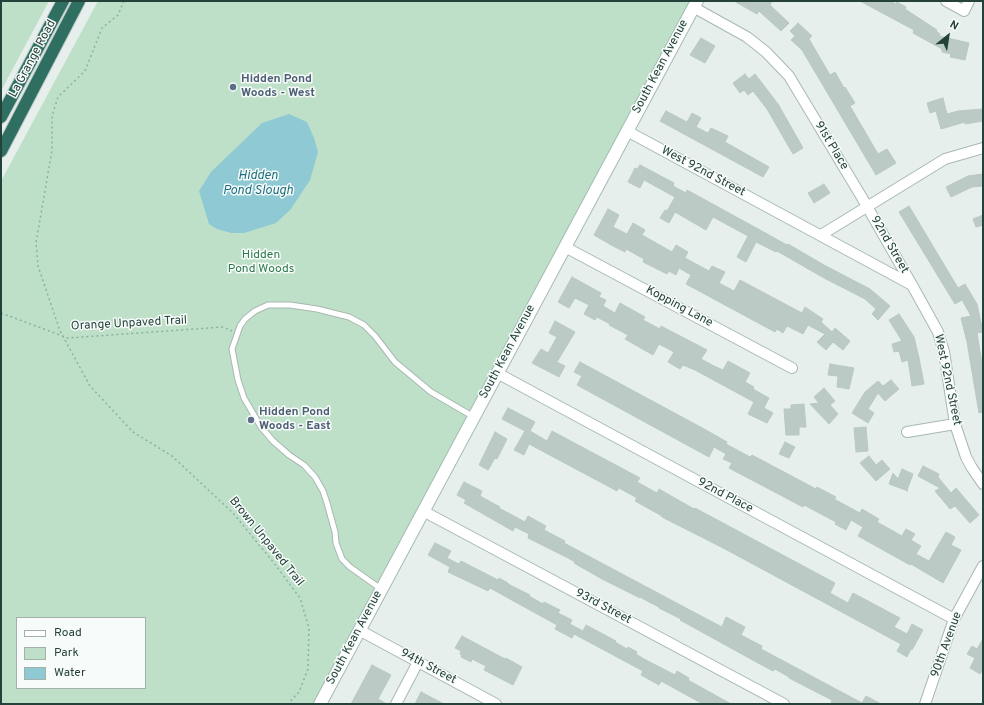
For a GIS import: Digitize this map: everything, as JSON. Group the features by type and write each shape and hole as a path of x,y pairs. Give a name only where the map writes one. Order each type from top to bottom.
{"highway":[{"name":"La Grange Road","path":"1,117 63,1"},
{"name":"La Grange Road","path":"1,151 79,1"}],"street":[{"path":"946,1 964,11 969,1"},
{"name":"South Kean Avenue","path":"320,704 695,4"},
{"name":"91st Place","path":"695,4 747,37 766,52 788,76 866,206"},
{"name":"West 92nd Street","path":"627,131 912,285 938,332 944,352 955,424 966,457 983,484"},
{"path":"820,235 945,159 983,148"},
{"name":"92nd Street","path":"866,206 912,285"},
{"name":"Kopping Lane","path":"565,247 792,368"},
{"name":"92nd Place","path":"497,373 954,619"},
{"path":"907,432 955,424"},
{"name":"93rd Street","path":"423,511 784,704"},
{"name":"90th Avenue","path":"929,703 954,619 983,566"},
{"name":"94th Street","path":"359,630 496,704"},
{"path":"396,704 418,662"}],"lane":[{"path":"382,589 369,582 342,559 336,543 335,532 327,503 323,491 315,477 304,465 289,455 273,441 261,427 253,414 244,398 234,362 232,349 237,333 245,319 255,311 268,305 290,305 317,309 349,317 364,325 375,336 395,362 430,392 474,416"}],"path":[{"name":"Brown Unpaved Trail","path":"124,1 118,15 102,28 85,70 58,97 52,116 52,150 36,243 38,266 63,336 90,386 133,432 172,456 233,513 274,563 300,598 309,628 308,669 299,692 288,704"},
{"name":"Orange Unpaved Trail","path":"1,313 68,338 223,327 237,333"}],"green space":[{"path":"1,1 49,1 1,91"},
{"name":"Hidden Pond Woods","path":"98,1 696,1 321,704 1,704 1,181"}],"water":[{"name":"Hidden Pond Slough","path":"289,114 307,122 318,152 310,180 291,209 276,223 244,233 231,233 217,229 209,224 199,191 211,172 262,123"}],"building":[{"path":"734,1 772,1 770,5 789,23 781,31 759,11 757,14"},
{"path":"860,1 891,1 896,4 897,2 906,7 905,9 937,30 936,31 940,34 939,36 969,43 965,60 950,57 951,54 942,52 942,49 913,33 914,30"},
{"path":"798,23 812,36 809,39 830,75 835,72 855,103 850,106 878,154 887,149 896,163 876,175 802,50 791,40 795,36 790,31"},
{"path":"701,38 715,46 705,63 690,55"},
{"path":"745,74 749,79 755,74 778,104 803,148 793,154 767,109 753,91 748,95 744,90 740,93 733,83"},
{"path":"943,98 947,114 958,111 983,109 983,121 965,124 965,122 941,129 936,111 930,113 927,103"},
{"path":"666,111 687,122 692,113 701,118 696,127 708,133 711,128 728,136 725,142 769,167 763,177 660,121"},
{"path":"640,165 674,183 673,186 686,193 687,190 870,289 890,306 878,320 872,314 876,309 865,299 777,251 776,252 756,242 746,262 737,257 748,236 713,217 706,230 675,212 669,223 660,218 665,210 667,211 675,197 644,180 640,188 628,182 635,168 637,169"},
{"path":"983,174 983,186 972,187 951,197 946,187 968,176"},
{"path":"824,184 830,193 814,203 808,193"},
{"path":"909,206 958,288 965,284 977,304 983,332 977,333 983,370 983,412 979,413 967,342 961,318 971,316 962,300 955,304 899,212"},
{"path":"608,209 619,215 613,227 627,234 633,223 645,230 642,235 672,252 676,245 688,252 685,258 709,271 712,266 725,272 719,283 734,291 740,280 802,313 805,307 823,319 821,322 832,332 835,328 850,341 843,350 833,342 826,350 817,342 825,334 808,325 803,334 787,326 783,333 777,329 775,332 686,284 691,275 679,268 676,275 669,271 667,274 643,262 644,259 626,249 625,252 613,246 594,235"},
{"path":"983,215 983,225 976,227 973,219"},
{"path":"572,277 601,293 599,297 606,300 603,306 615,313 620,303 645,317 643,320 660,329 661,326 707,350 701,359 714,366 723,370 728,361 750,373 745,382 754,387 753,389 769,398 764,408 773,413 767,423 748,414 754,402 695,370 683,365 680,369 668,362 674,352 659,344 653,355 625,339 628,335 609,325 610,324 597,317 595,320 584,314 589,305 575,298 569,308 558,302"},
{"path":"899,314 914,337 924,384 912,386 908,360 902,362 899,351 894,352 892,344 902,341 889,320"},
{"path":"555,321 575,332 557,362 565,366 559,377 532,363 541,349 548,353 557,337 549,333"},
{"path":"580,362 706,430 727,442 726,444 750,457 752,455 816,489 817,487 836,497 834,499 860,513 862,509 879,519 877,522 902,536 906,529 915,534 911,540 921,546 916,554 929,561 946,532 955,537 951,545 961,550 943,583 858,536 863,527 851,520 846,530 835,524 836,522 804,505 803,507 729,468 732,463 723,459 726,454 714,447 709,457 577,385 582,376 574,372"},
{"path":"830,364 854,368 849,389 837,387 838,376 828,375"},
{"path":"891,380 899,389 885,401 878,393 868,409 874,413 868,423 852,413 865,392 878,381 883,386"},
{"path":"824,388 835,401 830,405 838,414 829,424 810,404 819,403 814,397"},
{"path":"804,404 806,427 799,427 799,435 786,435 784,409 791,409 791,405"},
{"path":"508,408 535,422 530,431 547,441 552,431 640,478 637,482 657,493 659,489 835,583 830,593 848,603 853,593 900,618 894,627 907,634 912,624 923,630 912,650 911,649 907,657 897,651 901,644 725,549 662,517 635,501 637,498 619,488 617,491 529,444 524,455 514,450 525,431 502,419"},
{"path":"866,427 868,451 856,452 854,428"},
{"path":"495,432 507,439 497,459 495,458 488,470 479,465"},
{"path":"785,442 795,447 789,458 779,454"},
{"path":"869,456 876,465 882,460 890,469 876,481 860,463"},
{"path":"923,466 939,474 938,477 951,493 956,488 979,515 970,523 955,506 950,509 935,491 940,488 918,476"},
{"path":"902,469 913,474 907,490 908,491 889,484 893,473 898,479"},
{"path":"464,482 482,491 480,496 500,507 499,508 525,522 528,516 546,526 544,530 565,541 564,543 722,627 726,617 745,627 741,635 762,646 761,649 862,703 866,696 881,704 835,704 831,702 832,700 789,678 775,669 773,671 659,607 602,579 568,558 528,538 529,534 515,527 513,531 464,503 466,500 457,495"},
{"path":"435,543 451,551 447,558 459,564 461,561 498,580 499,578 543,604 544,602 560,610 558,613 572,620 570,624 583,631 586,625 616,641 615,642 627,649 628,647 637,652 636,654 644,659 675,675 677,671 689,678 688,680 731,704 703,704 661,681 659,685 641,675 643,671 574,634 572,638 555,629 557,625 490,588 488,591 448,572 450,567 428,555"},
{"path":"462,636 522,667 513,685 484,670 486,666 472,659 471,662 461,657 461,651 455,648"},
{"path":"983,639 983,669 980,674 970,668 975,658 967,654 972,646 977,649"},
{"path":"372,665 391,675 378,699 387,704 351,704"},
{"path":"421,692 444,704 415,704"}],"place":[{"name":"Hidden Pond Woods - West","path":"233,87"},
{"name":"Hidden Pond Woods - East","path":"251,420"}]}
